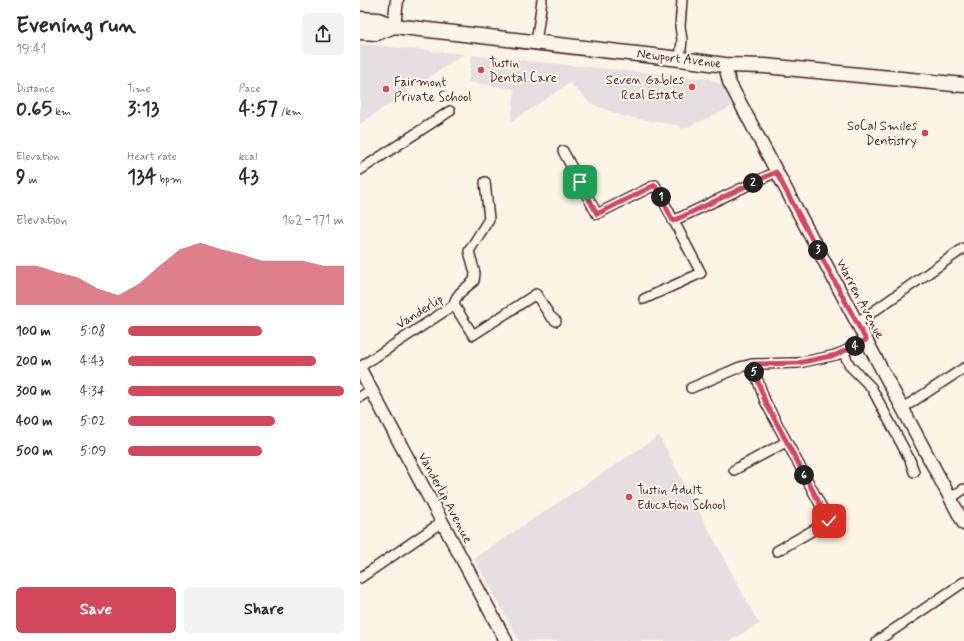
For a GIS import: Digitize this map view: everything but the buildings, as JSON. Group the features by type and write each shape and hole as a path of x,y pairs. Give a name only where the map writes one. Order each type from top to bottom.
{"main road":[{"name":"Newport Avenue","path":"360,19 378,20 394,26 680,58 725,65 765,66 964,85"},
{"name":"Newport Avenue","path":"360,32 377,33 394,26"}],"street":[{"path":"394,26 396,0"},
{"path":"536,43 542,0"},
{"path":"680,58 682,40 680,26 682,0"},
{"name":"Warren Avenue","path":"725,65 729,82 964,524"},
{"path":"360,170 450,111"},
{"path":"563,150 597,214 655,185 700,273 644,299"},
{"path":"673,221 776,172"},
{"path":"454,305 454,300 474,281 475,273 469,251 489,219 484,182"},
{"path":"857,323 964,248"},
{"name":"Vanderlip","path":"360,368 454,305 473,335 536,294 550,316 556,322"},
{"path":"691,388 740,367 752,364 798,363 843,352 866,340"},
{"path":"843,352 850,366 871,387 910,460 914,472"},
{"path":"752,364 765,401 829,521 777,551"},
{"name":"Vanderlip Avenue","path":"360,368 506,641"},
{"path":"903,408 964,368"},
{"path":"360,397 371,390"},
{"path":"734,470 786,442"},
{"path":"951,498 964,489"},
{"path":"360,578 442,522"},
{"path":"877,641 964,582"}],"shaded area":[{"name":"Fairmont Private School","path":"360,44 464,54 360,124"},
{"path":"472,55 709,79 721,84 733,106 682,130 680,126 622,116 590,103 570,83 511,122 515,89 468,82"},
{"name":"Tustin Adult Education School","path":"659,436 759,624 730,641 519,641 474,558"}],"place":[{"name":"Tustin Dental Care","path":"481,70"},
{"name":"Seven Gables Real Estate","path":"692,87"},
{"name":"Fairmont Private School","path":"386,89"},
{"name":"SoCal Smiles Dentistry","path":"925,133"},
{"name":"Tustin Adult Education School","path":"629,497"}],"route":[{"path":"580,182 597,214 655,185 673,221 776,172 866,340 836,355 798,363 752,364 754,374 765,401 829,521"}]}
